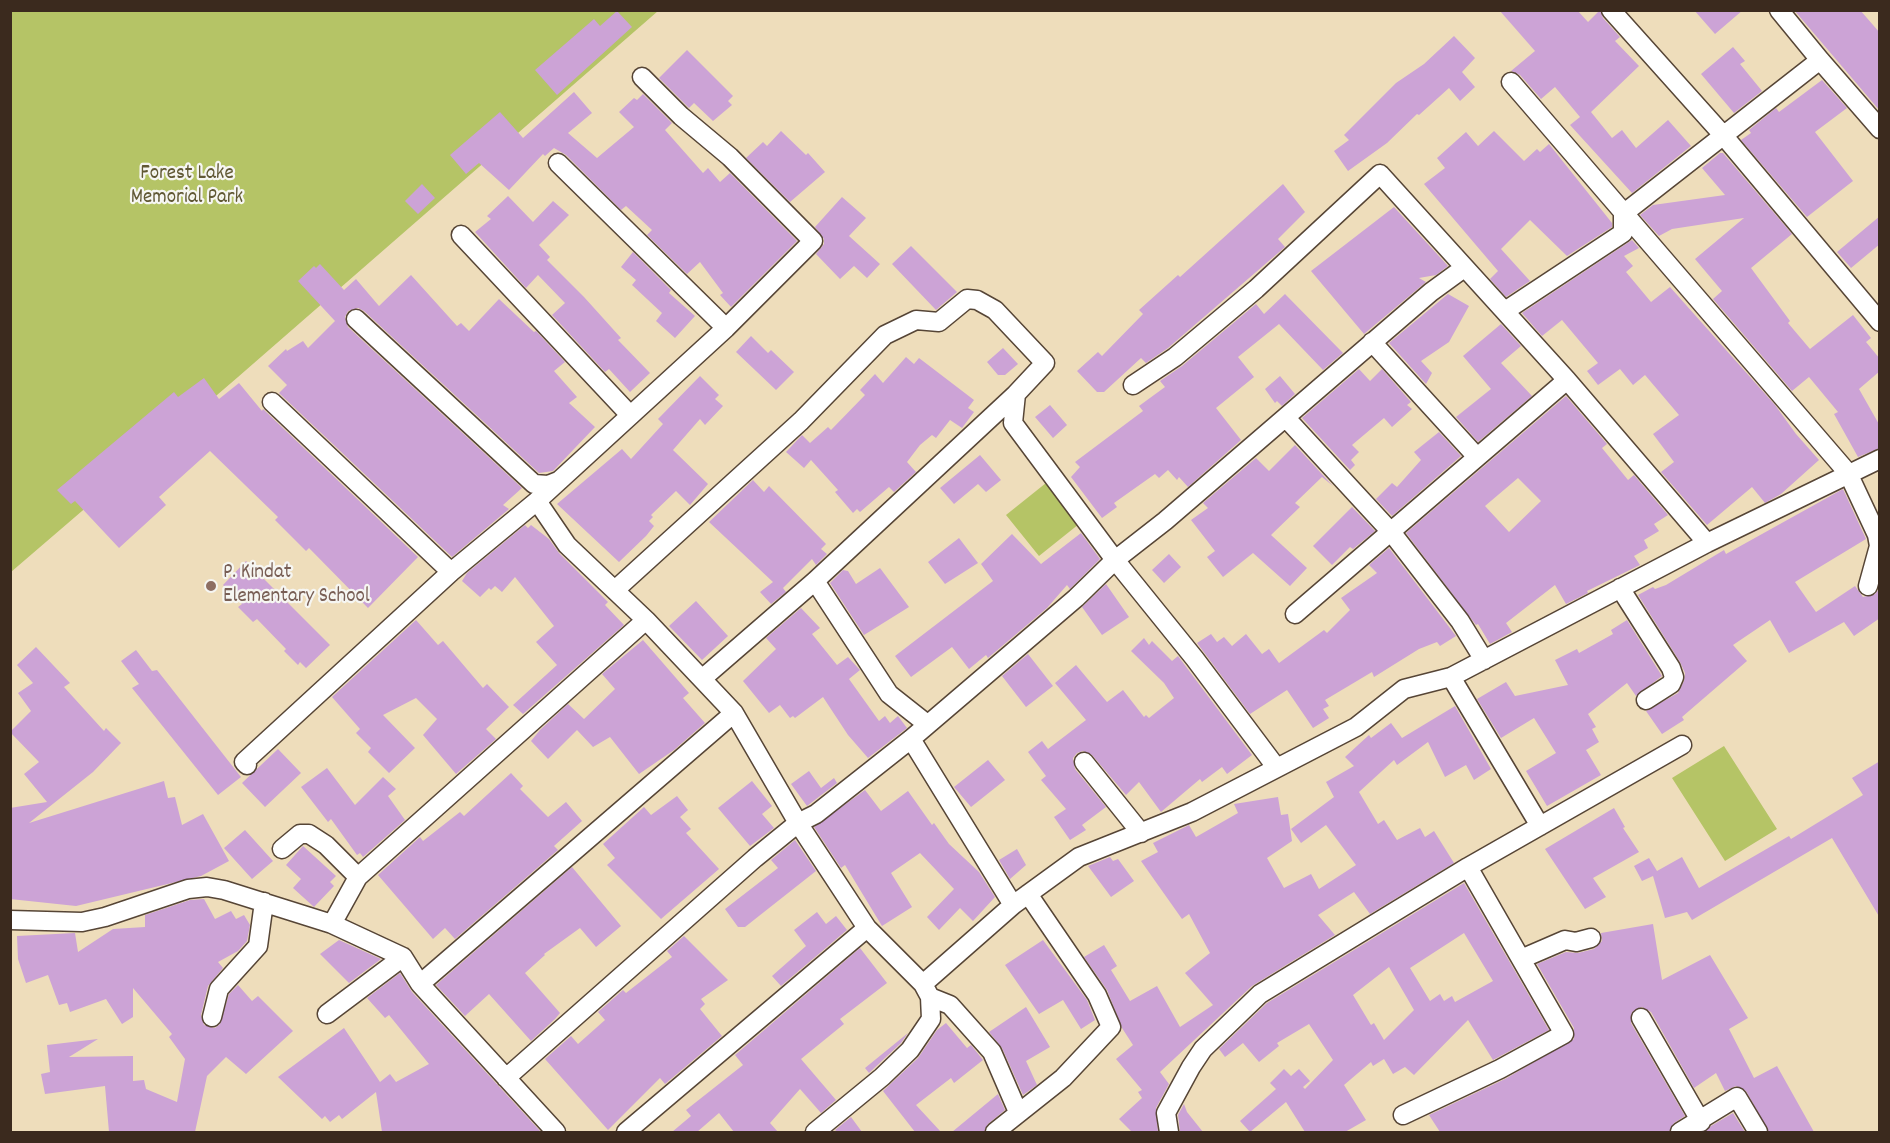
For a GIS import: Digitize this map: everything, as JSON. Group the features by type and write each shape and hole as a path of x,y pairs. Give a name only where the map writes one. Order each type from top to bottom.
{"street":[{"path":"1611,10 1723,135 1880,322"},
{"path":"1779,10 1880,129"},
{"path":"1623,214 1820,60"},
{"path":"248,765 244,762 451,572 537,501 726,328 813,241 730,157 681,116 642,77"},
{"path":"1510,82 1848,473 1877,535 1879,546 1868,586"},
{"path":"558,163 726,328"},
{"path":"1133,385 1174,357 1256,289 1380,174 1567,380 1707,543"},
{"path":"1505,311 1623,233 1623,214"},
{"path":"461,234 630,415"},
{"path":"506,1078 690,913 798,823 816,814 911,739 1076,598 1115,560 1165,521 1372,342 1464,268"},
{"path":"615,590 801,421 885,335 916,320 939,322 967,299 977,300 995,310 1045,363 1016,394 815,581 703,678"},
{"path":"356,319 534,484 542,486 558,481"},
{"path":"1372,342 1477,457"},
{"path":"1295,614 1392,533 1567,380"},
{"path":"1016,394 1013,423 1115,560 1195,659 1276,767"},
{"path":"272,402 451,572"},
{"path":"1286,418 1392,533 1460,621 1484,660"},
{"path":"926,990 1013,904 1079,857 1192,812 1356,727 1404,689 1451,677 1707,543 1880,459"},
{"path":"537,501 567,545 646,620 734,713 798,823 867,928 926,990 950,1005 992,1052 1018,1112"},
{"path":"815,581 889,694 927,724"},
{"path":"1620,588 1671,668 1674,678 1671,684 1646,700"},
{"path":"332,924 358,877 646,620"},
{"path":"1451,677 1540,826"},
{"path":"420,984 734,713"},
{"path":"911,739 1013,904"},
{"path":"1169,1132 1166,1113 1191,1066 1203,1049 1260,994 1468,867 1682,745"},
{"path":"1084,762 1141,833"},
{"path":"282,849 300,834 309,834 326,845 358,877"},
{"path":"1403,1115 1500,1069 1564,1034 1468,867"},
{"path":"10,920 82,922 105,917 188,889 207,887 224,890 332,924 403,957 420,984 556,1132"},
{"path":"995,1132 1063,1078 1111,1027 1097,995 1028,894"},
{"path":"212,1017 219,989 258,946 264,902"},
{"path":"626,1132 867,928"},
{"path":"1521,959 1565,940 1576,942 1591,938"},
{"path":"327,1014 403,957"},
{"path":"815,1132 882,1077 910,1050 931,1020 926,990"},
{"path":"1641,1018 1701,1122"},
{"path":"1680,1132 1701,1122 1737,1097 1758,1132"}],"green space":[{"name":"Forest Lake Memorial Park","path":"11,11 658,11 11,572"},
{"path":"1046,483 1079,524 1039,556 1006,515"},
{"path":"1724,746 1777,829 1725,861 1672,778"}],"building":[{"path":"1577,10 1588,22 1600,10 1603,18 1620,37 1615,41 1639,66 1591,112 1612,138 1622,130 1636,148 1668,120 1691,146 1632,193 1570,125 1580,117 1555,87 1541,99 1520,75 1511,71 1535,51 1500,11"},
{"path":"1694,10 1743,10 1715,34"},
{"path":"1794,10 1860,10 1880,33 1880,111"},
{"path":"617,11 632,27 557,95 535,70 594,19 600,26"},
{"path":"1454,36 1475,58 1462,72 1475,87 1460,101 1449,88 1387,143 1348,171 1334,151 1349,140 1344,135 1396,83 1424,64"},
{"path":"1733,47 1745,61 1740,64 1762,91 1734,113 1701,74"},
{"path":"687,50 733,96 728,101 732,105 713,121 694,103 689,108 659,78"},
{"path":"1822,80 1847,108 1815,132 1853,181 1807,217 1741,140 1751,133 1749,130 1776,108 1779,112"},
{"path":"574,92 592,113 568,133 597,158 634,127 619,112 634,98 637,100 643,94 672,123 665,130 703,173 708,168 720,182 730,173 797,241 731,307 720,295 723,293 700,262 687,274 647,235 652,230 626,206 621,210 566,155 554,148 545,156 543,154 509,190 479,163 466,174 450,155 500,112 523,138"},
{"path":"781,131 806,155 808,153 825,172 790,202 746,158 763,142 767,146"},
{"path":"1494,131 1524,161 1537,149 1540,152 1549,144 1612,223 1612,227 1567,256 1530,220 1501,249 1530,281 1506,297 1490,279 1498,271 1424,184 1445,168 1437,158 1466,132 1478,146"},
{"path":"1723,153 1792,234 1751,268 1790,321 1788,323 1810,349 1853,315 1871,338 1866,342 1880,359 1880,371 1859,389 1880,426 1880,448 1858,457 1834,414 1838,412 1809,377 1792,391 1713,299 1722,291 1695,259 1744,218 1672,229 1659,236 1640,215 1653,205 1725,195 1702,168"},
{"path":"422,184 435,198 418,214 405,201"},
{"path":"1283,184 1305,212 1278,239 1285,247 1168,348 1146,363 1141,358 1104,392 1097,392 1077,371 1098,352 1102,356 1143,314 1139,310 1178,275 1180,277"},
{"path":"508,196 533,222 553,201 569,215 539,245 550,257 547,260 584,297 621,338 618,340 650,373 630,392 609,369 605,372 552,315 565,303 538,275 526,288 475,232 491,219 487,216"},
{"path":"842,197 866,218 849,236 880,264 867,278 854,266 840,279 816,254 824,244 824,239 815,227"},
{"path":"1394,207 1448,266 1436,275 1419,278 1426,282 1364,334 1311,271"},
{"path":"1880,216 1880,244 1851,268 1837,252"},
{"path":"1632,240 1639,248 1624,256 1633,266 1626,272 1651,302 1670,287 1775,405 1819,460 1781,494 1765,503 1752,487 1707,525 1661,472 1674,462 1653,434 1679,415 1645,375 1633,385 1620,369 1598,385 1587,371 1598,363 1562,320 1542,336 1522,313"},
{"path":"911,246 957,292 936,310 892,264"},
{"path":"633,252 671,290 669,293 695,316 675,338 656,321 662,313 632,285 636,280 621,267"},
{"path":"320,264 344,290 356,279 379,306 411,275 457,326 461,323 469,331 499,299 534,332 536,331 565,362 554,371 577,397 569,403 595,427 553,471 539,473 364,311 358,308 348,311 345,317 348,327 522,488 503,505 509,509 452,557 279,393 287,385 268,366 286,349 287,351 303,341 308,348 335,321 298,281 314,266 316,268"},
{"path":"1285,294 1343,353 1323,370 1279,324 1238,357 1254,377 1216,408 1241,440 1188,487 1168,470 1159,478 1155,474 1114,503 1117,507 1102,518 1071,477 1080,467 1075,462 1143,411 1139,406 1165,387 1160,381 1182,366 1256,304 1264,314"},
{"path":"1448,294 1469,306 1449,342 1421,361 1432,373 1426,384 1389,343"},
{"path":"1501,324 1521,346 1501,363 1532,396 1478,442 1456,417 1491,389 1463,356"},
{"path":"751,336 768,353 771,350 794,372 776,390 736,352"},
{"path":"1003,348 1018,364 1005,375 998,375 987,362"},
{"path":"906,357 914,364 919,358 974,400 968,408 974,412 962,428 950,420 936,438 932,435 920,445 907,462 916,472 894,492 889,487 860,512 857,509 853,513 835,492 838,490 811,460 804,468 786,452 802,435 810,443 828,427 831,430 865,395 860,390 875,374 883,383"},
{"path":"1359,369 1370,381 1382,369 1411,402 1407,405 1412,409 1392,427 1384,418 1352,445 1359,452 1351,460 1355,465 1350,470 1302,418"},
{"path":"700,376 719,395 715,399 723,406 705,425 700,419 673,450 708,484 690,505 676,491 651,515 653,517 649,521 654,526 646,536 619,562 557,504 622,449 631,459 663,424 658,419"},
{"path":"1280,376 1295,394 1282,406 1277,401 1275,403 1265,389"},
{"path":"204,378 219,399 239,383 262,411 263,409 418,557 368,608 309,548 306,551 275,520 278,517 210,451 159,497 166,505 119,548 75,501 71,504 57,490 174,392 178,397"},
{"path":"1566,396 1607,444 1602,448 1628,480 1634,475 1668,515 1654,524 1659,531 1644,540 1648,548 1634,556 1640,565 1566,604 1555,585 1506,623 1512,632 1490,644 1478,624 1476,625 1406,533","holes":["1518,478 1541,501 1509,532 1485,506"]},
{"path":"1050,405 1067,425 1053,438 1035,417"},
{"path":"1439,432 1461,456 1392,516 1376,499 1392,483 1397,487 1421,460 1414,452"},
{"path":"1295,445 1333,486 1322,477 1295,503 1300,507 1271,535 1307,568 1290,586 1253,553 1223,577 1207,557 1215,551 1191,520 1208,508 1203,503 1256,458 1269,471"},
{"path":"980,455 1001,480 986,492 978,484 954,504 940,488"},
{"path":"753,480 764,492 769,486 826,544 821,549 827,554 816,565 812,559 783,588 786,592 771,604 760,592 773,582 709,522"},
{"path":"1843,489 1866,539 1795,582 1816,612 1855,586 1863,597 1875,594 1880,588 1880,618 1854,636 1844,622 1789,653 1770,620 1733,645 1747,661 1682,717 1684,720 1662,734 1646,711 1678,693 1685,673 1638,595 1653,587 1655,589 1666,585 1724,550 1726,554"},
{"path":"1352,507 1375,531 1353,549 1350,547 1332,565 1313,546"},
{"path":"525,525 528,528 531,525 549,539 559,553 608,602 605,605 624,625 523,714 513,705 557,665 536,642 554,626 515,577 502,592 495,586 491,590 489,588 480,597 462,581 467,573"},
{"path":"1081,533 1100,559 1070,589 1067,585 1047,608 988,658 986,655 969,669 952,647 911,677 895,656 993,581 981,564 1012,534 1041,564"},
{"path":"959,538 978,563 945,584 928,562"},
{"path":"1389,548 1456,636 1440,646 1437,642 1419,649 1374,677 1372,672 1325,700 1329,706 1323,709 1329,718 1313,728 1287,690 1250,714 1197,643 1211,634 1217,642 1224,637 1232,646 1246,634 1262,654 1269,649 1279,663 1324,630 1327,633 1350,610 1341,598 1377,573 1369,565"},
{"path":"1169,554 1181,567 1164,583 1152,570"},
{"path":"246,561 330,645 306,668 300,662 298,665 284,651 286,649 257,619 253,622 238,607 242,604 223,585"},
{"path":"880,568 909,607 864,635 830,583 843,570 848,571 856,584"},
{"path":"1106,584 1129,617 1102,635 1082,607"},
{"path":"696,601 728,636 702,660 669,626"},
{"path":"801,608 820,628 812,634 837,665 848,657 860,670 849,679 879,721 885,716 890,723 898,716 907,728 868,758 848,735 823,697 795,718 793,716 790,718 780,705 769,713 743,681 776,649 766,638"},
{"path":"416,620 438,645 443,641 483,688 487,684 509,707 486,729 496,739 456,774 423,735 437,719 416,698 383,715 415,748 389,773 368,752 371,748 356,733 360,729 332,697"},
{"path":"1627,620 1662,676 1636,696 1627,683 1588,714 1596,727 1592,729 1599,742 1586,750 1601,775 1547,806 1526,771 1556,753 1534,718 1501,738 1477,699 1506,682 1515,696 1568,685 1555,660 1577,649 1579,653 1613,634 1611,630"},
{"path":"1144,638 1149,645 1152,641 1172,661 1178,656 1252,755 1227,774 1222,767 1202,782 1200,779 1161,812 1139,782 1126,795 1092,755 1083,751 1077,753 1073,758 1075,769 1106,807 1082,825 1086,830 1070,840 1054,817 1066,809 1041,780 1046,776 1028,752 1042,741 1048,749 1086,720 1055,683 1076,665 1107,702 1123,690 1144,717 1146,715 1149,718 1174,698 1164,683 1131,651"},
{"path":"643,640 689,693 683,698 705,723 674,750 639,774 610,737 593,747 577,730 548,759 531,741 568,704 584,719 615,689 602,674"},
{"path":"36,647 70,683 64,687 104,731 106,728 121,743 93,772 29,823 164,781 168,798 175,797 182,825 203,814 229,861 201,876 76,906 10,899 10,808 47,802 24,774 39,762 10,732 31,711 18,693 33,683 17,665"},
{"path":"136,650 152,671 157,670 241,777 218,795 132,688 139,684 121,661"},
{"path":"1028,654 1053,686 1026,707 1002,676"},
{"path":"1455,706 1491,769 1474,780 1466,765 1445,777 1428,742 1397,765 1394,760 1359,792 1378,824 1384,820 1397,840 1420,828 1425,837 1434,831 1454,863 1370,914 1354,892 1318,915 1335,935 1252,986 1160,1072 1169,1084 1156,1108 1158,1132 1132,1132 1119,1119 1142,1098 1138,1092 1142,1090 1116,1059 1133,1045 1122,1028 1107,990 1084,957 1104,945 1117,966 1111,970 1130,1001 1157,986 1180,1027 1213,1005 1185,973 1210,953 1189,914 1182,919 1141,861 1158,852 1153,843 1189,825 1196,837 1238,813 1234,804 1278,797 1281,815 1288,814 1292,841 1267,858 1284,888 1311,874 1319,889 1356,865 1326,825 1301,843 1291,829 1334,797 1326,782 1354,766 1345,757 1369,735 1371,738 1391,723 1402,738"},
{"path":"278,749 301,773 265,807 242,783"},
{"path":"988,760 1005,780 971,807 954,787"},
{"path":"1880,761 1880,918 1832,838 1692,920 1687,912 1665,918 1653,876 1642,881 1634,866 1649,858 1657,871 1682,857 1699,888 1789,836 1791,839 1863,795 1852,778"},
{"path":"327,768 355,805 383,777 396,789 388,796 405,820 363,857 360,853 357,855 331,819 328,822 301,787"},
{"path":"809,771 821,788 834,778 837,783 807,806 791,784"},
{"path":"511,773 523,786 520,789 548,817 566,802 582,821 554,846 558,850 455,939 445,928 433,939 378,875 420,837 423,841 460,812 464,816"},
{"path":"752,781 772,806 762,814 774,828 750,846 718,808"},
{"path":"865,790 881,811 908,791 932,825 934,823 949,844 979,872 995,897 973,921 960,908 939,930 927,917 954,889 920,853 891,873 912,907 882,926 845,865 841,868 814,827"},
{"path":"677,796 688,810 680,817 691,829 686,833 719,869 661,919 607,865 615,858 603,844 644,807 651,815"},
{"path":"1614,808 1625,827 1623,828 1639,852 1593,878 1606,897 1585,909 1545,849"},
{"path":"245,830 273,861 252,879 224,848"},
{"path":"795,840 816,871 745,927 738,927 725,909 778,868 771,860"},
{"path":"303,846 336,876 330,882 334,886 314,907 293,888 301,879 286,865"},
{"path":"1017,849 1026,865 1010,879 999,860"},
{"path":"1110,857 1113,861 1118,859 1134,881 1111,897 1088,866"},
{"path":"572,867 621,926 596,947 580,928 544,954 525,973 560,1013 531,1041 489,994 465,1016 436,985"},
{"path":"1464,883 1549,1030 1493,1060 1468,1020 1414,1075 1405,1067 1393,1074 1384,1059 1373,1066 1371,1062 1344,1085 1366,1120 1345,1132 1305,1132 1286,1102 1250,1132 1240,1121 1276,1089 1270,1083 1284,1069 1291,1076 1299,1069 1310,1081 1303,1087 1305,1089 1333,1060 1309,1024 1277,1043 1279,1046 1259,1062 1243,1043 1225,1057 1219,1049 1267,1003","holes":["1464,933 1493,981 1455,1002 1452,996 1444,1001 1440,994 1430,1001 1410,968","1389,967 1414,1010 1384,1040 1374,1023 1371,1025 1353,995"]},
{"path":"204,899 215,919 231,911 236,919 244,915 250,925 247,941 238,951 218,962 223,968 208,986 201,1015 204,1025 215,1028 220,1024 229,994 238,985 252,1001 258,996 293,1031 246,1074 226,1057 207,1076 195,1132 109,1132 105,1086 45,1094 41,1074 50,1072 47,1045 98,1039 69,1057 133,1056 133,1081 144,1080 146,1089 177,1102 185,1059 169,1037 172,1034 133,988 133,1017 122,1024 106,999 70,1012 67,1003 59,1005 48,975 26,983 18,959 17,936 75,933 78,952 113,929 145,927 145,915 190,900"},
{"path":"817,912 826,924 836,916 847,930 781,986 772,976 806,946 794,930"},
{"path":"1653,924 1662,980 1710,955 1748,1018 1729,1029 1754,1078 1777,1066 1814,1132 1769,1132 1746,1091 1736,1086 1725,1091 1716,1073 1694,1088 1651,1012 1642,1007 1632,1012 1631,1023 1685,1116 1674,1123 1669,1132 1440,1132 1429,1115 1505,1079 1574,1039 1574,1028 1537,964 1566,952 1578,953 1594,949 1602,941 1601,933"},
{"path":"684,936 728,980 701,999 705,1004 700,1009 722,1036 665,1084 660,1078 608,1130 545,1059 571,1036 578,1044 605,1020 598,1012 623,990 626,993 672,957 667,951"},
{"path":"339,940 381,959 349,983 320,954"},
{"path":"1043,940 1087,1000 1095,1020 1081,1029 1063,1000 1039,1014 1005,965"},
{"path":"860,948 887,983 840,1019 844,1024 801,1059 836,1100 821,1113 800,1089 770,1123 778,1132 734,1132 719,1113 697,1132 672,1132 691,1116 686,1110 743,1065 735,1055"},
{"path":"400,973 412,992 541,1132 382,1132 376,1092 342,1119 339,1115 330,1122 325,1116 322,1119 278,1077 344,1028 380,1082 390,1074 396,1082 429,1064 389,1015 385,1018 367,998"},
{"path":"1026,1007 1050,1047 1026,1061 1037,1085 1023,1095 1002,1048 989,1032"},
{"path":"946,1023 967,1048 971,1045 983,1060 954,1083 951,1078 916,1105 941,1132 915,1132 883,1091 918,1058 937,1030"},
{"path":"908,1033 901,1043 869,1073 865,1068"},
{"path":"998,1094 1005,1110 988,1124 984,1132 952,1132"},
{"path":"1184,1104 1187,1112 1203,1132 1180,1132 1178,1115"},
{"path":"1733,1113 1745,1132 1704,1132 1711,1126"},
{"path":"851,1117 862,1132 835,1130"}],"place":[{"name":"P. Kindat Elementary School","path":"211,586"}]}
